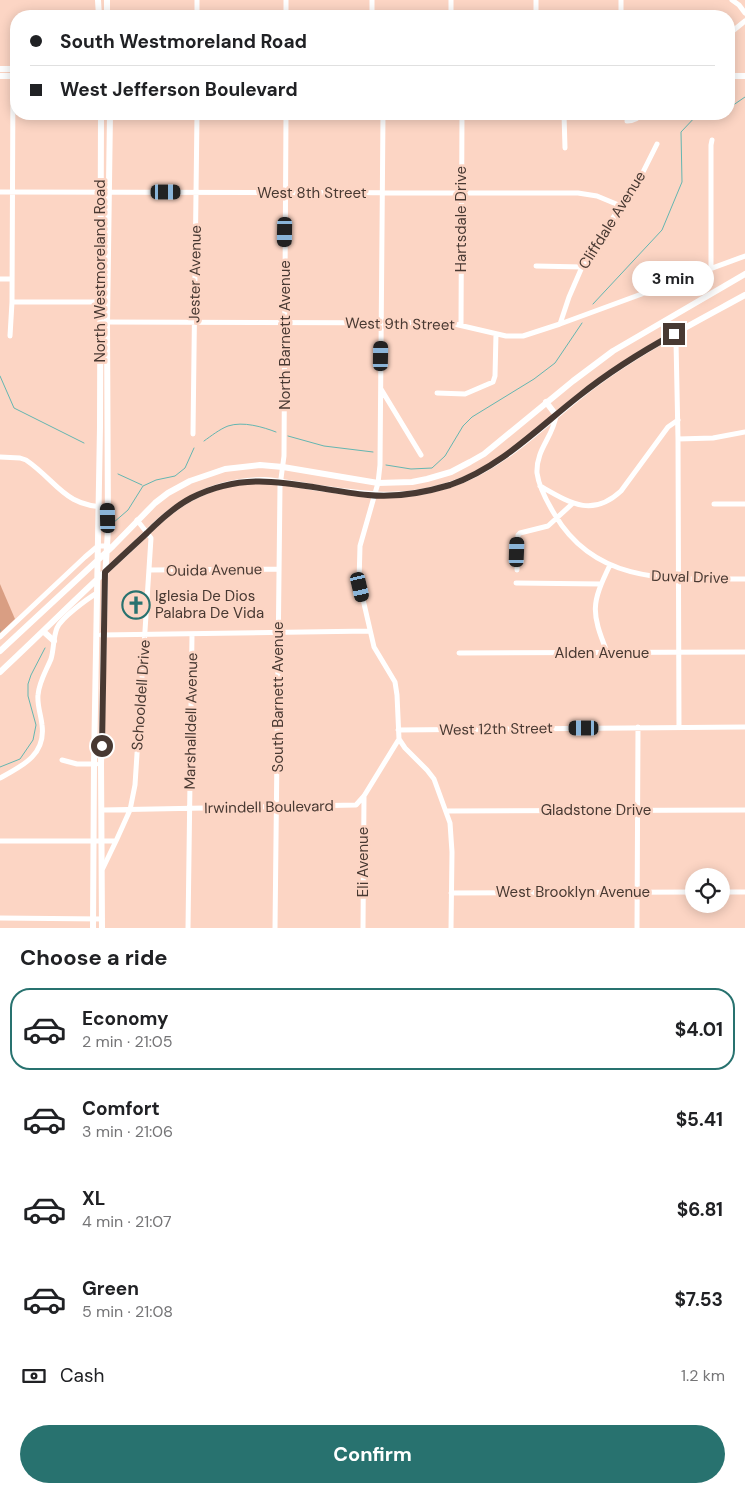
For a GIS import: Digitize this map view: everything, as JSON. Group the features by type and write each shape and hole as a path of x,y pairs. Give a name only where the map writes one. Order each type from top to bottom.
{"main road":[{"name":"North Westmoreland Road","path":"100,120 100,322 104,427"},
{"name":"North Westmoreland Road","path":"104,427 108,322 110,120"},
{"path":"0,651 137,520 168,493 200,476 225,469 260,465 378,482 412,482 440,476 460,468 484,454 546,402 634,337 745,274"},
{"path":"0,672 97,578 147,533 182,503 205,491 247,481 281,482 374,496 413,494 436,489 464,479 490,466 524,442 626,362 745,295"},
{"path":"546,402 556,415"},
{"path":"93,928 98,507 104,427"},
{"path":"102,928 102,764 105,572 108,529 104,427"},
{"path":"108,529 110,533 116,535 125,533"},
{"path":"43,631 54,641"}],"street":[{"path":"732,0 745,13"},
{"path":"735,29 745,21"},
{"path":"10,336 13,120"},
{"name":"Jester Avenue","path":"194,434 196,120"},
{"name":"North Barnett Avenue","path":"284,467 286,120"},
{"path":"383,120 380,466 378,482 360,552 360,582 370,631 377,654 395,682 400,739 434,779 447,811 452,830 451,928"},
{"name":"Hartsdale Drive","path":"461,325 462,120"},
{"path":"564,120 565,148"},
{"path":"627,121 635,120"},
{"path":"711,268 712,140"},
{"name":"Cliffdale Avenue","path":"560,324 568,297 582,267 593,247 639,180 657,144"},
{"name":"West 8th Street","path":"0,192 587,194 609,200 621,206"},
{"name":"West 9th Street","path":"100,322 461,325 496,334 523,336 745,256"},
{"path":"536,266 582,267"},
{"path":"0,279 11,279"},
{"path":"12,302 108,302"},
{"path":"437,394 465,394 493,382 495,376 496,334"},
{"path":"674,334 676,341 678,420 679,727"},
{"path":"380,388 421,455"},
{"name":"Duval Drive","path":"556,415 555,424 544,442 538,462 540,486 564,530 577,543 589,553 610,565 641,575 678,579 745,579"},
{"path":"540,486 572,504 586,506 602,504 614,498 621,491 668,427 678,420"},
{"path":"678,439 712,438 745,432"},
{"path":"0,457 26,460 74,500 86,506 108,507"},
{"name":"South Barnett Avenue","path":"275,928 279,569 281,482 284,467"},
{"path":"517,570 518,535 548,526 572,504"},
{"path":"714,504 745,504"},
{"path":"137,520 147,533"},
{"name":"Schooldell Drive","path":"103,868 130,810 135,785 146,635 150,538 147,533"},
{"path":"0,637 98,546 106,549"},
{"path":"607,652 594,614 595,599 610,565"},
{"name":"Ouida Avenue","path":"149,570 279,569"},
{"path":"516,583 601,584"},
{"path":"0,778 30,761 42,740 38,696 42,678 53,652 56,631 61,621 86,600 97,594"},
{"path":"83,604 96,604"},
{"path":"96,635 370,631"},
{"name":"Marshalldell Avenue","path":"188,928 192,635"},
{"name":"Alden Avenue","path":"458,653 745,652"},
{"path":"636,928 638,727"},
{"name":"West 12th Street","path":"398,730 745,727"},
{"path":"364,796 400,739"},
{"path":"62,760 77,764 102,764"},
{"name":"Irwindell Boulevard","path":"102,810 352,805 358,803 364,796"},
{"name":"Eli Avenue","path":"363,928 364,796"},
{"name":"Gladstone Drive","path":"447,811 745,810"},
{"path":"0,841 116,841"},
{"name":"West Brooklyn Avenue","path":"452,893 685,892"},
{"path":"730,892 745,892"},
{"path":"0,918 102,919"}],"shaded area":[{"path":"0,584 15,619 0,633"}],"waterway":[{"path":"735,104 745,97"},
{"path":"593,304 662,230 682,182 681,132 692,120"},
{"path":"386,465 411,469 432,468 445,456 463,426 472,417 534,379 555,363 582,323"},
{"path":"0,376 14,408 84,443"},
{"path":"204,441 228,426 240,424 253,425 276,432"},
{"path":"288,436 324,446 373,452"},
{"path":"113,523 128,510 143,486 156,480 175,476 185,468 194,448"},
{"path":"118,474 142,485"},
{"path":"0,767 20,759 33,740 36,725 28,696 28,684 45,648"}],"place":[{"name":"Iglesia De Dios Palabra De Vida","path":"136,605"}],"route":[{"path":"102,746 105,572 182,503 205,491 231,483 247,481 275,481 383,496 413,494 452,484 490,466 524,442 603,378 648,348 674,334"}]}
